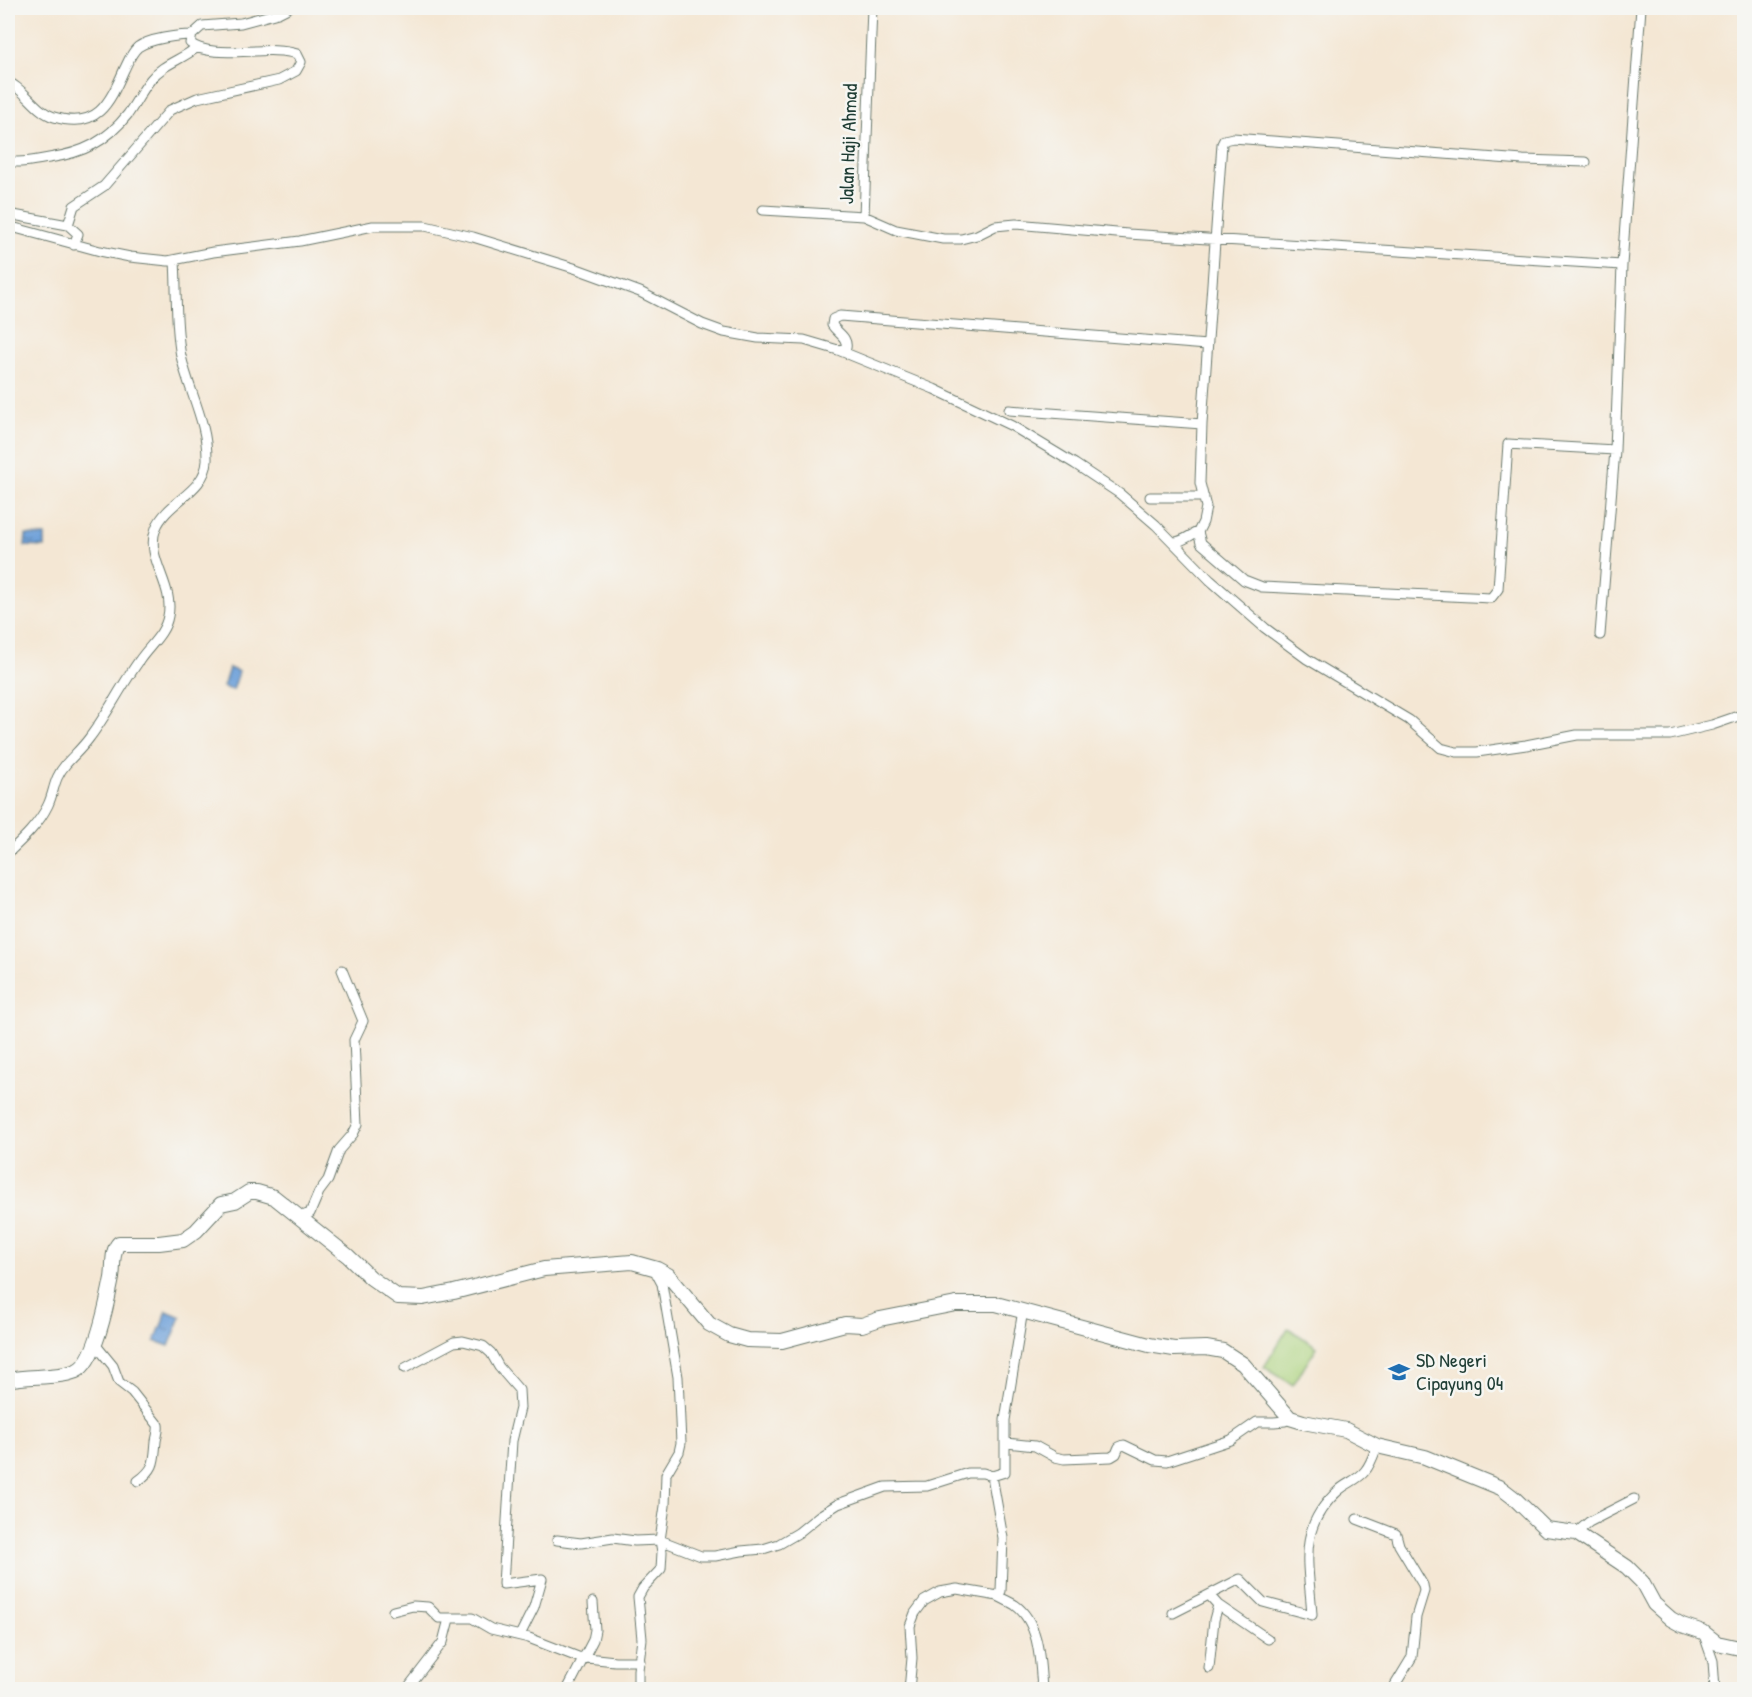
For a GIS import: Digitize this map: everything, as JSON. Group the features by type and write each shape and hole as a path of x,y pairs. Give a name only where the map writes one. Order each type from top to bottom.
{"street":[{"path":"68,225 74,206 104,186 170,110 197,98 279,80 296,71 301,62 297,54 286,50 229,51 196,48 189,43 192,35 202,26 242,23 279,13 288,8"},
{"name":"Jalan Haji Ahmad","path":"763,210 864,216 872,8"},
{"path":"1600,634 1615,450 1622,265 1641,8"},
{"path":"8,82 16,85 52,117 77,121 97,115 111,99 131,55 139,46 176,35 192,35"},
{"path":"8,161 16,163 66,156 99,143 127,115 150,79 165,65 187,55 196,48"},
{"path":"1586,162 1523,160 1228,138 1222,144 1202,424 1200,483 1205,513 1198,532 1201,543 1244,580 1256,586 1491,598 1498,589 1508,444 1615,450"},
{"path":"8,214 68,225 78,234 74,245"},
{"path":"864,216 896,230 943,239 961,239 977,235 995,226 1016,224 1128,234 1622,265"},
{"path":"8,226 74,245 130,257 175,261 213,252 300,241 359,228 388,225 425,226 473,237 599,277 647,295 702,324 724,332 758,338 804,340 838,351 934,389 1028,435 1120,494 1174,542 1210,580 1265,628 1307,659 1408,720 1435,744 1447,750 1490,751 1563,736 1587,734 1670,735 1712,725 1744,714"},
{"path":"8,853 45,812 50,802 54,782 91,736 140,660 162,631 168,616 169,594 154,550 156,528 166,512 201,481 207,465 204,429 181,356 175,261"},
{"path":"838,351 846,348 844,337 832,325 833,319 840,316 1207,345"},
{"path":"1009,410 1202,424"},
{"path":"1150,497 1204,497"},
{"path":"1174,542 1181,542 1198,532"},
{"path":"300,1217 310,1213 319,1192 328,1180 339,1150 353,1134 358,1124 354,1040 363,1021 342,970"},
{"path":"8,1380 75,1371 85,1364 95,1344 112,1280 115,1251 119,1243 159,1244 183,1240 196,1231 220,1204 235,1201 249,1192 274,1197 348,1256 386,1291 398,1297 423,1298 544,1269 632,1262 653,1267 672,1279 700,1315 716,1329 734,1337 757,1342 782,1341 845,1324 862,1325 956,1304 996,1304 1149,1345 1174,1349 1206,1348 1223,1351 1244,1364 1290,1418 1346,1430 1377,1446 1425,1457 1496,1486 1514,1498 1546,1529 1576,1533 1632,1572 1642,1582 1654,1604 1663,1613 1682,1625 1703,1632 1718,1643 1744,1649"},
{"path":"638,1689 642,1639 638,1597 643,1588 662,1569 660,1540 665,1506 666,1474 679,1452 681,1421 678,1377 662,1284 653,1267"},
{"path":"557,1540 581,1543 613,1538 635,1541 660,1540 705,1557 763,1549 792,1537 838,1504 885,1487 927,1486 968,1473 983,1473 992,1476 1005,1472 1005,1420 1023,1310"},
{"path":"405,1368 454,1342 463,1341 483,1346 519,1390 520,1408 512,1441 503,1584 542,1579 534,1607 520,1635"},
{"path":"95,1344 113,1366 119,1382 132,1392 158,1425 156,1459 147,1475 138,1481"},
{"path":"1006,1443 1035,1446 1055,1457 1064,1459 1111,1457 1116,1454 1119,1447 1124,1445 1162,1462 1231,1440 1257,1422 1285,1421 1290,1418"},
{"path":"1173,1613 1240,1579 1263,1602 1312,1615 1308,1543 1311,1526 1324,1504 1367,1469 1377,1446"},
{"path":"992,1476 1003,1538 1002,1588 998,1596"},
{"path":"1576,1533 1589,1522 1634,1498"},
{"path":"1357,1519 1396,1534 1399,1545 1422,1579 1424,1591 1416,1617 1412,1658 1392,1689"},
{"path":"909,1689 912,1658 910,1626 915,1613 924,1601 940,1592 957,1589 998,1596 1015,1605 1031,1626 1036,1640 1042,1689"},
{"path":"1209,1595 1218,1605 1269,1640"},
{"path":"567,1689 585,1658 595,1630 593,1602"},
{"path":"1209,1668 1214,1620 1218,1605"},
{"path":"393,1611 413,1606 428,1607 439,1618 472,1618 491,1629 520,1635 569,1655 640,1661"},
{"path":"406,1689 443,1642 449,1619"},
{"path":"1703,1632 1713,1661 1715,1689"}],"green space":[{"path":"1288,1328 1317,1347 1293,1385 1264,1367"}],"water":[{"path":"26,535 45,536 45,547 25,546"},
{"path":"229,668 239,672 233,690 223,687"},
{"path":"167,1311 181,1317 169,1346 155,1341"}],"place":[{"name":"SD Negeri Cipayung 04","path":"1399,1372"}]}
